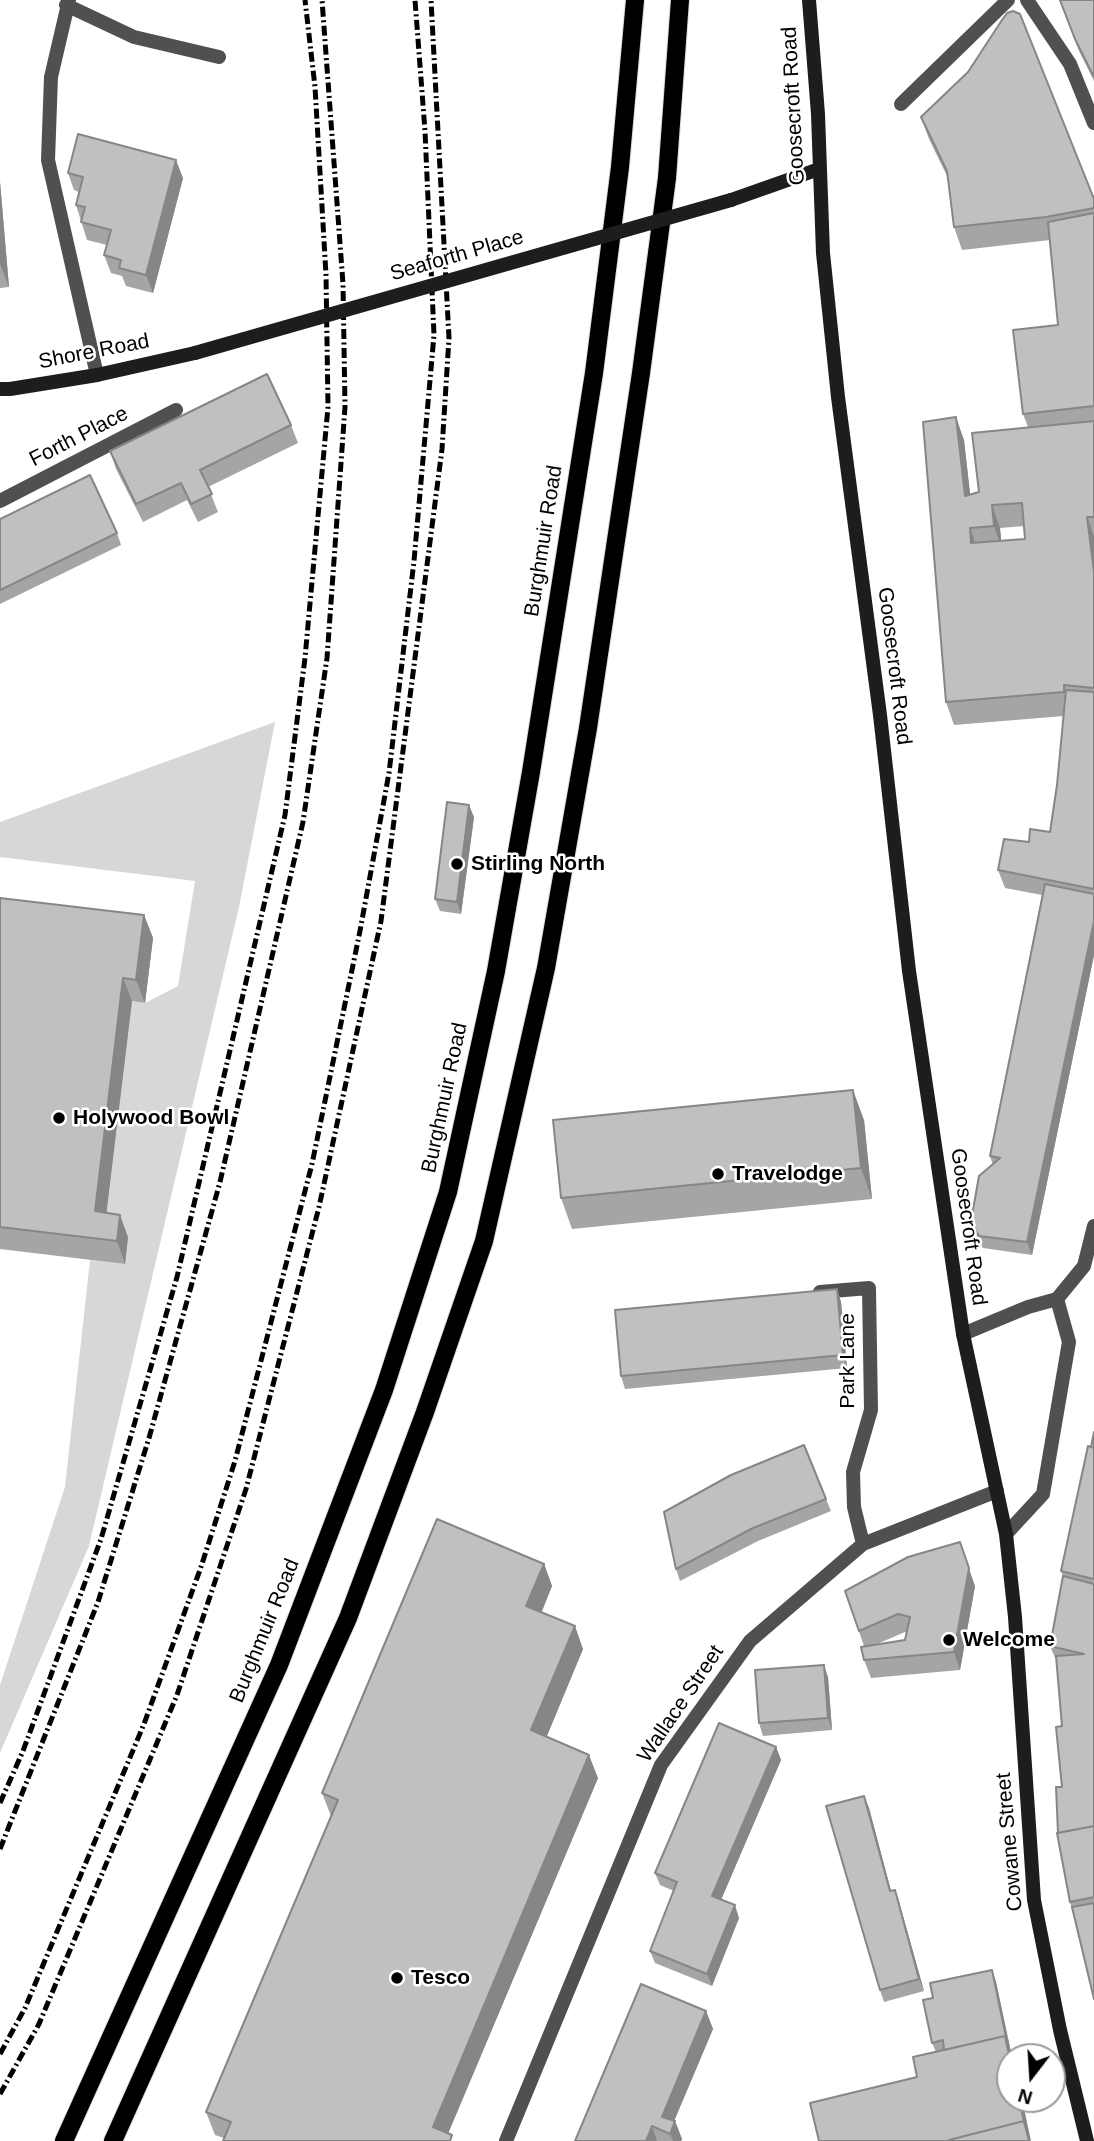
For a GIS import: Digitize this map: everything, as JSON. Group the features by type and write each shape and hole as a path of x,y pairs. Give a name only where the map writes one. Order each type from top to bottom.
{"main road":[{"name":"Burghmuir Road","path":"64,2141 279,1665 384,1390 447,1192 496,971 536,744 594,373 620,167 635,0"},
{"path":"113,2141 348,1618 425,1412 484,1241 546,968 587,728 641,373 667,178 680,0"},
{"name":"Goosecroft Road","path":"809,0 818,114 823,253 838,397 880,715 909,971 963,1334"},
{"name":"Seaforth Place","path":"195,353 731,200 819,169"},
{"name":"Shore Road","path":"0,389 97,375 195,353"},
{"name":"Cowane Street","path":"963,1334 1006,1534 1015,1617 1034,1900 1060,2030 1087,2141"}],"street":[{"path":"901,104 1008,0"},
{"path":"1027,0 1070,64 1094,122"},
{"path":"97,375 48,160 51,77 67,3 134,37 219,57"},
{"name":"Forth Place","path":"0,501 176,410"},
{"path":"963,1334 1028,1307 1057,1299 1084,1266 1094,1226"},
{"name":"Park Lane","path":"803,1294 869,1288 871,1409 853,1472 855,1507 863,1544"},
{"path":"1006,1534 1043,1494 1069,1342 1057,1299"},
{"name":"Wallace Street","path":"506,2141 661,1765 750,1641 863,1544 997,1492"}],"shaded area":[{"path":"275,722 239,907 89,1546 0,1753 0,1685 65,1487 90,1260 125,1264 104,1234 132,1001 145,1003 178,986 195,881 0,857 0,822"}],"building":[{"path":"1060,0 1094,0 1094,77 1075,39"},
{"path":"1013,11 1020,14 1094,199 1094,208 1046,217 954,227 947,171 921,117 968,72 1007,13"},
{"path":"78,134 176,160 146,275 119,268 121,260 104,255 111,230 81,222 85,207 76,205 83,177 68,173"},
{"path":"1094,213 1094,406 1023,414 1013,330 1058,325 1048,222"},
{"path":"267,374 291,425 200,470 212,494 191,504 181,483 136,504 110,451"},
{"path":"956,417 965,496 979,492 972,433 1094,421 1094,517 1087,517 1094,572 1094,688 1064,685 1064,692 946,702 923,422","holes":["1022,503 1025,539 971,543 970,528 994,526 992,505"]},
{"path":"90,475 117,533 0,590 0,519"},
{"path":"1066,690 1094,692 1094,889 998,870 1004,839 1029,842 1030,829 1050,832"},
{"name":"Stirling North","path":"447,802 469,805 457,902 435,899"},
{"path":"1045,884 1094,894 1094,921 1027,1242 979,1236 971,1221 979,1176 1000,1158 990,1156"},
{"name":"Holywood Bowl","path":"0,898 144,915 136,980 123,978 95,1211 120,1215 117,1241 0,1227"},
{"path":"853,1090 861,1168 561,1198 553,1120"},
{"path":"837,1289 843,1355 621,1376 615,1310"},
{"path":"804,1445 826,1499 753,1528 676,1569 664,1512 731,1475"},
{"path":"1088,1446 1094,1448 1094,1579 1061,1571"},
{"name":"Tesco","path":"437,1519 544,1564 526,1606 575,1626 531,1730 589,1755 433,2127 452,2135 450,2141 223,2141 231,2122 206,2112 338,1800 322,1793"},
{"path":"960,1542 969,1568 954,1652 864,1660 861,1647 905,1640 910,1617 898,1614 859,1631 845,1591 908,1557"},
{"path":"1063,1576 1094,1584 1094,1826 1058,1833 1056,1787 1062,1787 1056,1727 1062,1726 1056,1656 1084,1654 1050,1646"},
{"path":"824,1665 828,1718 759,1723 755,1670"},
{"path":"719,1723 776,1747 712,1896 735,1905 707,1974 650,1951 677,1882 655,1873"},
{"path":"864,1796 890,1891 895,1890 919,1979 880,1990 826,1806"},
{"path":"1094,1826 1094,1897 1070,1902 1057,1833"},
{"path":"1094,1903 1094,1999 1072,1907"},
{"path":"992,1970 1007,2042 1005,2036 944,2050 943,2040 932,2043 923,2000 933,1998 930,1983"},
{"path":"641,1984 706,2011 662,2117 675,2121 670,2134 652,2126 646,2141 575,2141"},
{"path":"1005,2036 1007,2043 996,2043 996,2113 1022,2113 1024,2121 949,2141 819,2141 810,2103 917,2077 913,2057"},
{"path":"1024,2121 1029,2141 949,2141 949,2140"}],"railway":[{"path":"0,1803 23,1751 101,1539 177,1277 285,815 305,658 328,407 326,275 315,87 305,0"},
{"path":"0,1849 98,1602 149,1438 220,1182 303,822 327,658 345,407 343,284 322,0"},
{"path":"0,2054 25,2008 144,1724 201,1567 235,1461 312,1164 360,931 389,773 414,561 434,335 425,131 415,0"},
{"path":"0,2094 39,2024 177,1695 246,1489 319,1207 381,921 442,449 449,338 431,0"}],"place":[{"name":"Stirling North","path":"457,864"},
{"name":"Holywood Bowl","path":"59,1118"},
{"name":"Travelodge","path":"718,1174"},
{"name":"Welcome","path":"949,1640"},
{"name":"Tesco","path":"397,1978"}]}
